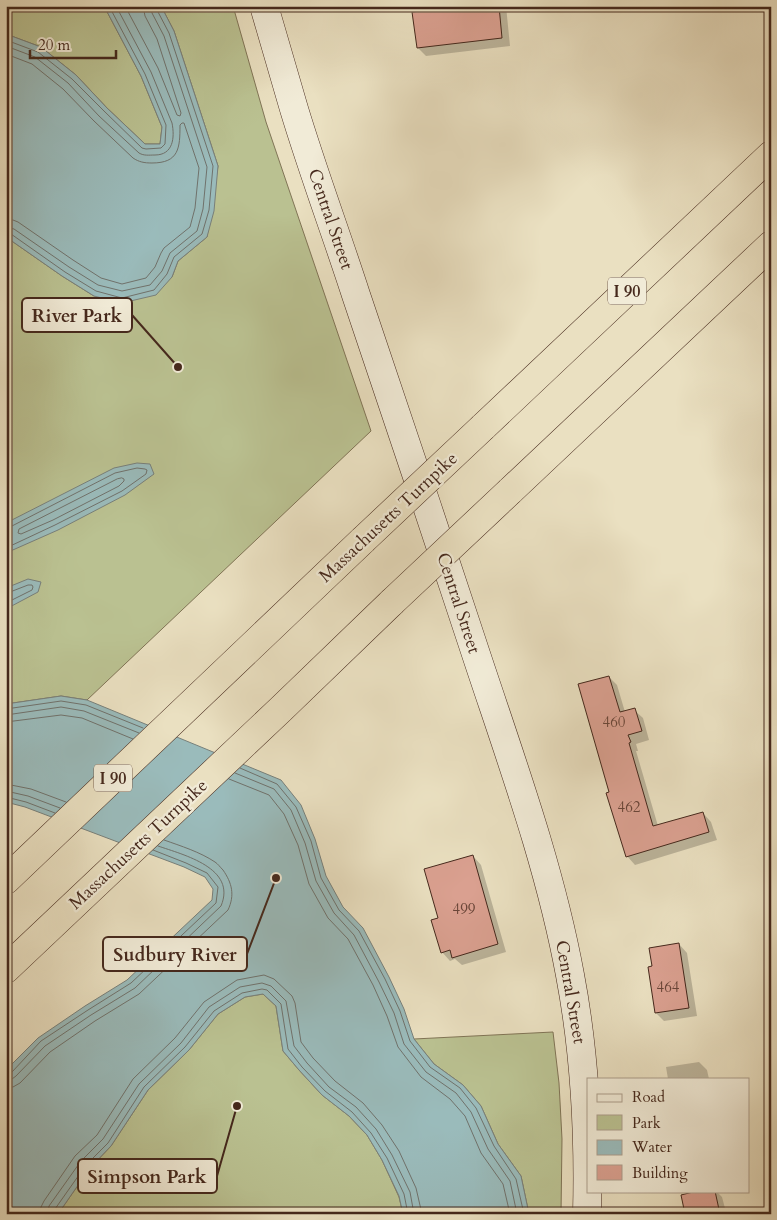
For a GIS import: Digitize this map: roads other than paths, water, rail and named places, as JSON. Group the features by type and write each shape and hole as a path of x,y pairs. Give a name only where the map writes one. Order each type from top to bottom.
{"highway":[{"name":"Massachusetts Turnpike","path":"10,876 771,155"},
{"name":"Massachusetts Turnpike","path":"6,969 771,245"}],"main road":[{"name":"Central Street","path":"264,6 295,113 435,528 528,814 553,901 570,974 580,1036 587,1124"},
{"name":"Central Street","path":"587,1192 587,1214"}],"water":[{"path":"104,6 161,6 174,31 218,166 214,211 207,237 178,261 172,277 156,295 122,303 94,296 6,237 6,34 41,47 76,75 145,144 160,144 162,127 141,76"},
{"path":"137,463 150,464 154,474 125,495 58,530 6,553 6,523 114,468"},
{"path":"28,579 41,582 38,592 6,609 6,588"},
{"path":"61,696 87,700 281,780 301,805 315,839 326,876 343,907 363,928 404,1009 414,1039 434,1064 463,1085 481,1106 498,1144 521,1176 529,1214 403,1214 399,1196 382,1160 367,1135 349,1116 322,1095 283,1051 276,1006 263,994 245,997 218,1014 189,1050 148,1090 111,1146 90,1168 58,1214 6,1214 6,1070 38,1038 127,980 212,900 213,889 205,877 184,867 25,807 6,802 6,704"}],"place":[{"name":"River Park","path":"178,367"},
{"name":"Sudbury River","path":"276,878"},
{"name":"Simpson Park","path":"237,1106"}]}
